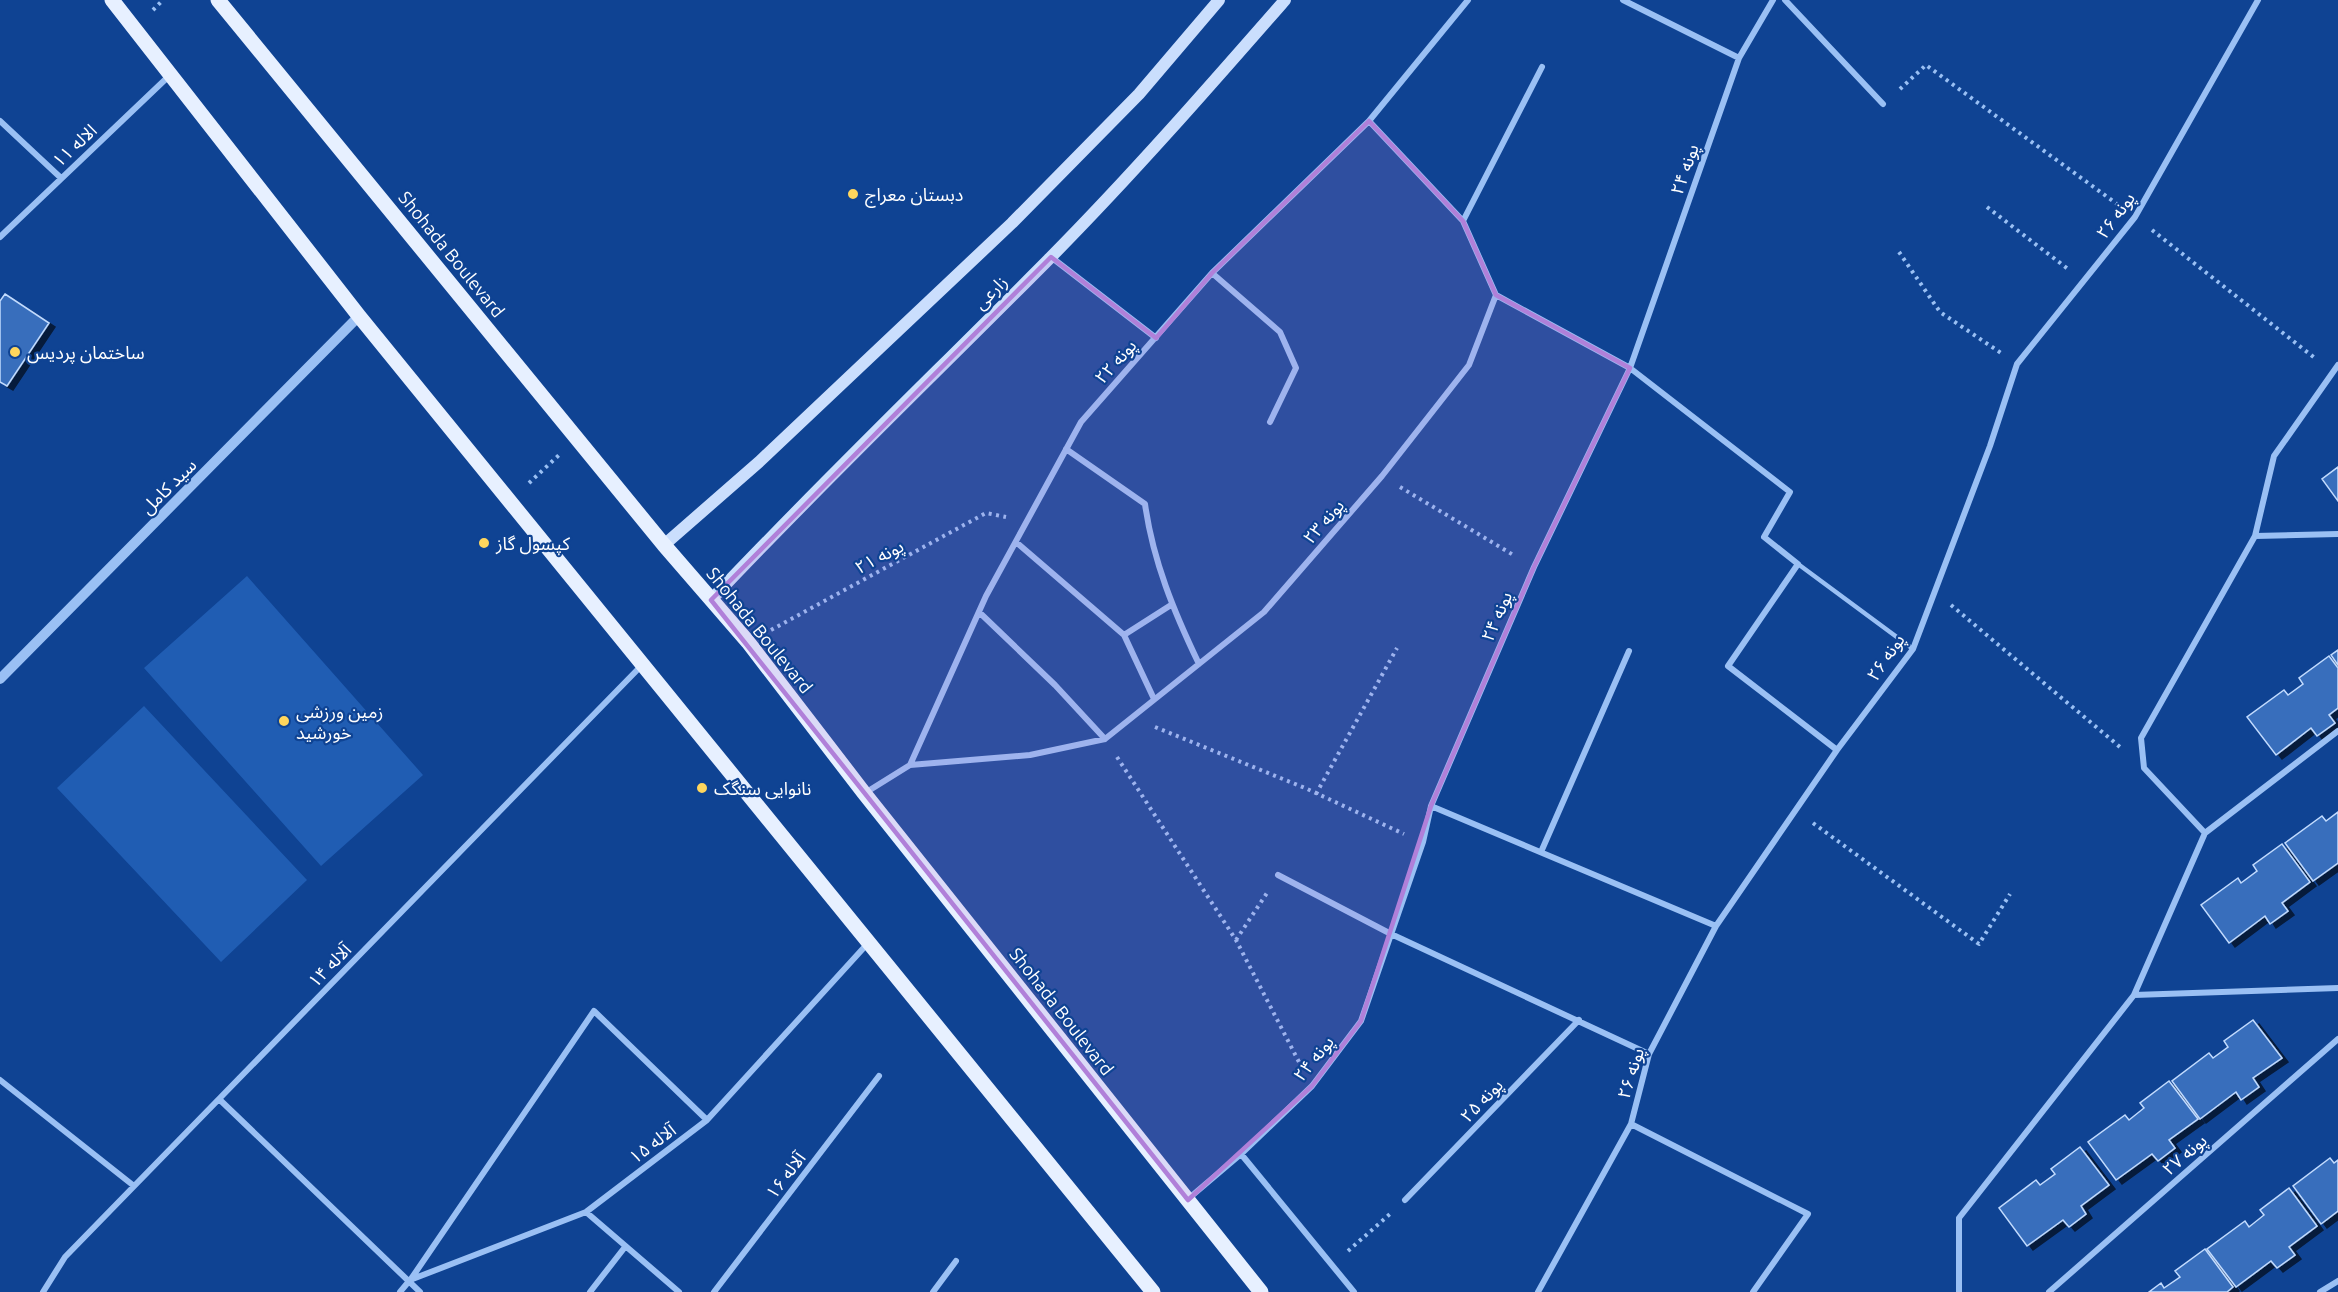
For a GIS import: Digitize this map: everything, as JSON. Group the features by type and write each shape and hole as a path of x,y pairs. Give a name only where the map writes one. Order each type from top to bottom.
{"main road":[{"path":"112,0 359,316 1153,1292"},
{"name":"Shohada Boulevard","path":"218,0 664,545 748,642 864,794 1261,1292"},
{"name":"زارعی","path":"664,545 759,462 1012,223 1138,94 1219,0"},
{"name":"زارعی","path":"711,600 801,504 1051,257 1178,123 1285,0"}],"street":[{"name":"پونه ۲۲","path":"910,765 979,612 1081,422 1212,273 1369,121 1468,0"},
{"path":"1623,0 1738,58"},
{"name":"پونه ۲۴","path":"1188,1200 1241,1154 1312,1086 1362,1021 1423,842 1431,806 1534,567 1630,368 1738,58 1773,0"},
{"path":"1785,0 1883,104"},
{"name":"پونه ۲۶","path":"1538,1292 1631,1124 1649,1054 1716,926 1837,750 1912,649 1990,446 2017,364 2135,217 2258,0"},
{"path":"1463,221 1542,67"},
{"name":"الاله ۱۱","path":"0,237 170,75"},
{"path":"0,121 61,178"},
{"path":"1369,121 1463,221 1496,296 1630,368 1790,492 1764,537 1798,564 1728,666 1837,750"},
{"path":"1051,257 1156,338"},
{"path":"1212,273 1280,332 1296,368 1270,422"},
{"name":"پونه ۲۳","path":"910,765 1030,754 1105,739 1264,612 1382,476 1469,365 1496,296"},
{"name":"سید کامل","path":"0,679 359,316"},
{"path":"2205,833 2144,768 2141,738 2255,536 2274,456 2338,365"},
{"path":"1066,449 1145,504 1149,532 1171,605 1199,664"},
{"path":"2255,536 2338,534"},
{"path":"1016,542 1124,635 1154,699"},
{"path":"1124,635 1171,605"},
{"path":"979,612 1055,685 1105,739"},
{"path":"1541,852 1629,651"},
{"path":"0,664 9,671"},
{"name":"آلاله ۱۴","path":"43,1292 65,1257 643,664"},
{"path":"1959,1292 1959,1218 2134,995 2205,833 2338,731"},
{"path":"864,794 910,765"},
{"path":"1431,806 1716,926"},
{"path":"1278,875 1391,934 1649,1054"},
{"name":"آلاله ۱۵","path":"400,1292 410,1280 586,1212 706,1120 869,942"},
{"path":"2134,995 2338,988"},
{"path":"410,1280 594,1011 706,1120"},
{"name":"پونه ۲۵","path":"1405,1200 1579,1020"},
{"name":"پونه ۲۷","path":"2049,1292 2338,1040"},
{"name":"آلاله ۱۶","path":"714,1292 879,1076"},
{"path":"0,1080 134,1186"},
{"path":"219,1099 420,1292"},
{"path":"1631,1124 1808,1214 1753,1292"},
{"path":"1241,1154 1354,1292"},
{"path":"586,1212 679,1292"},
{"path":"591,1292 625,1247"},
{"path":"933,1292 956,1261"},
{"path":"2320,1292 2338,1281"}],"lane":[{"path":"1798,564 1912,649"}],"path":[{"path":"1883,104 1926,66 2135,217 2333,372"},
{"path":"1987,207 2083,280"},
{"path":"1899,252 1940,312 2017,364"},
{"path":"510,501 577,438"},
{"path":"1382,476 1534,567"},
{"name":"پونه ۲۱","path":"748,642 986,513 1028,520"},
{"path":"1934,591 2144,768"},
{"path":"1316,794 1397,648"},
{"path":"1132,717 1316,794 1423,842"},
{"path":"1105,739 1236,940 1312,1086"},
{"path":"1797,811 1979,944 2010,894"},
{"path":"1236,940 1278,875"},
{"path":"1332,1265 1405,1200"}],"highlighted area":[{"path":"1369,121 1463,221 1496,295 1630,368 1534,567 1431,806 1361,1021 1312,1086 1188,1200 711,600 1051,257 1156,338 1212,273"}],"shaded area":[{"name":"زمین ورزشی خورشید","path":"247,576 423,775 321,866 144,668"},
{"path":"144,706 307,880 221,962 57,788"}],"building":[{"name":"ساختمان پردیس","path":"5,294 49,323 7,386 0,382 0,301"},
{"path":"2338,467 2338,501 2322,479"},
{"path":"2338,650 2338,665 2331,655"},
{"path":"2329,656 2338,668 2338,708 2329,715 2335,723 2317,736 2311,728 2276,755 2247,717 2284,690 2288,695 2303,684 2299,678"},
{"path":"2338,812 2338,863 2313,881 2285,843 2322,816 2326,821"},
{"path":"2282,844 2310,882 2282,903 2288,911 2270,924 2265,916 2229,943 2201,905 2238,878 2241,883 2257,871 2253,865"},
{"path":"2253,1020 2282,1058 2253,1078 2259,1087 2241,1100 2236,1092 2200,1119 2172,1081 2209,1053 2213,1058 2228,1047 2224,1041"},
{"path":"2169,1081 2198,1119 2169,1140 2175,1148 2158,1161 2152,1154 2116,1180 2088,1142 2125,1115 2129,1120 2144,1108 2140,1103"},
{"path":"2080,1147 2109,1185 2081,1206 2086,1214 2069,1227 2063,1220 2027,1246 1999,1208 2036,1180 2040,1185 2055,1174 2051,1169"},
{"path":"2330,1158 2334,1163 2338,1160 2338,1211 2321,1224 2293,1186"},
{"path":"2289,1188 2317,1226 2289,1247 2295,1255 2277,1268 2271,1261 2236,1287 2207,1249 2245,1221 2249,1227 2264,1215 2260,1210"},
{"path":"2205,1249 2233,1287 2227,1292 2149,1292 2161,1283 2164,1288 2180,1277 2175,1271"}],"place":[{"name":"دبستان معراج","path":"853,194"},
{"name":"ساختمان پردیس","path":"15,352"},
{"name":"کپسول گاز","path":"484,543"},
{"name":"زمین ورزشی خورشید","path":"284,721"},
{"name":"نانوایی سنگک","path":"702,788"}]}
